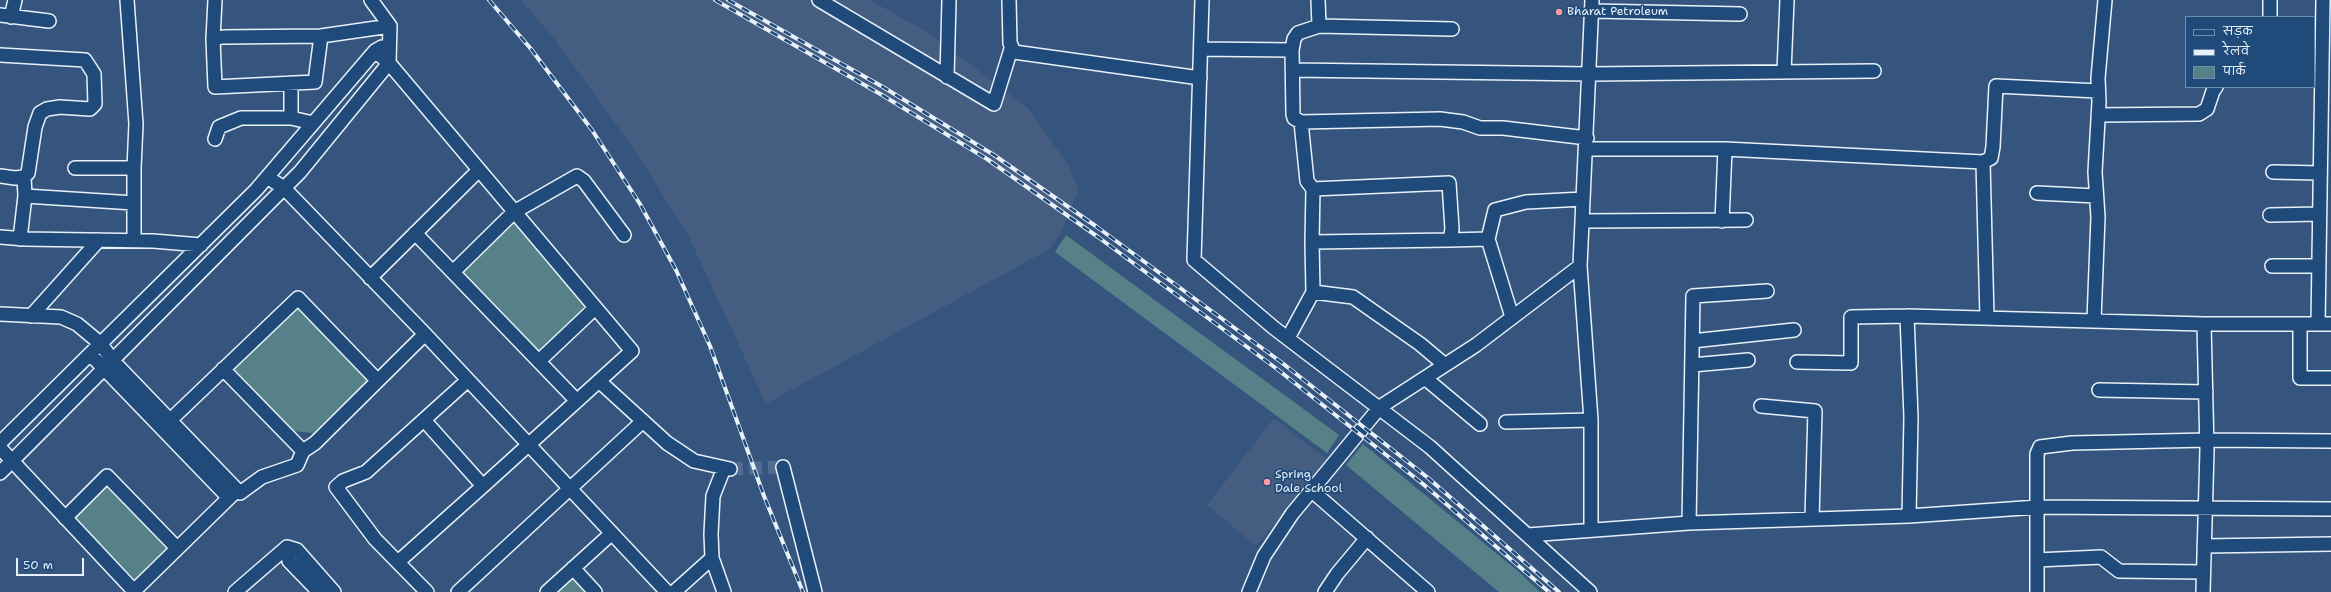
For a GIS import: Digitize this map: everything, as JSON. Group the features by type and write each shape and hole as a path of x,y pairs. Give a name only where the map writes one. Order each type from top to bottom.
{"street":[{"path":"15,0 6,16 49,21"},
{"path":"127,0 136,124 134,168 134,240"},
{"path":"215,0 213,39 215,87 315,82 321,36"},
{"path":"0,473 284,188 389,63 390,26 371,0"},
{"path":"819,0 994,104 1011,49 1009,0"},
{"path":"947,77 949,0"},
{"path":"1202,0 1194,260 1288,338 1380,407 1430,447 1590,592"},
{"path":"1318,0 1319,26"},
{"path":"1784,72 1787,0"},
{"path":"2094,320 2095,172 2098,115 2098,62 2105,0"},
{"path":"2270,0 2270,16"},
{"path":"2318,324 2320,173 2325,151 2327,85 2327,18 2323,0"},
{"path":"1591,528 1591,420 1580,266 1592,5 1740,14"},
{"path":"213,39 223,37 321,36 390,26"},
{"path":"1452,29 1319,26 1298,33 1294,39 1292,50 1294,118 1301,122 1440,119 1463,122 1480,128 1503,128 1586,143 1983,162 1991,158 1994,147 1996,86 2098,91"},
{"path":"0,443 201,245 266,178 376,51 390,42"},
{"path":"1011,49 1018,54 1200,78"},
{"path":"1201,49 1292,50"},
{"path":"376,51 389,63 632,352 398,562"},
{"path":"0,55 85,60 94,74 95,104 90,109 60,107 47,109 40,114 35,127 30,166 24,177 25,196 20,239"},
{"path":"1293,70 1590,74 1874,71"},
{"path":"291,83 291,118"},
{"path":"2098,115 2200,114 2208,109 2215,88"},
{"path":"215,138 219,127 241,118 291,118 309,128 320,146"},
{"path":"1288,338 1313,292 1313,189 1307,181 1301,122"},
{"path":"1722,221 1724,149"},
{"path":"1983,162 1987,318"},
{"path":"75,168 134,168"},
{"path":"370,278 479,170"},
{"path":"2273,172 2320,173"},
{"path":"0,176 24,177"},
{"path":"453,272 514,212 577,176 584,181 624,235"},
{"path":"266,178 284,188 425,334 667,592"},
{"path":"1313,189 1449,183 1452,229 1450,240"},
{"path":"2037,193 2096,196"},
{"path":"25,196 134,204"},
{"path":"1512,317 1488,238 1495,210 1526,202 1583,199"},
{"path":"2270,215 2319,214"},
{"path":"1582,221 1746,220"},
{"path":"415,233 577,401"},
{"path":"0,237 20,239 134,240 201,245"},
{"path":"1312,242 1488,238"},
{"path":"31,316 99,240"},
{"path":"1249,592 1264,556 1292,514 1380,407 1476,345 1580,266"},
{"path":"2272,266 2318,266"},
{"path":"1689,523 1693,296 1767,291"},
{"path":"1313,292 1353,297 1420,344 1445,365"},
{"path":"166,424 298,298 377,380"},
{"path":"539,361 595,308"},
{"path":"0,314 61,317 77,324 101,344 109,365"},
{"path":"1907,316 1911,417 1909,516"},
{"path":"1797,362 1851,363 1851,317 1907,316 2204,324 2331,324"},
{"path":"2203,592 2207,440 2204,324"},
{"path":"2300,324 2300,378 2330,378"},
{"path":"1692,340 1794,330"},
{"path":"0,448 134,591 177,548 235,494 262,476 297,465 303,451 316,443 377,380 425,334"},
{"path":"90,354 109,365 235,494"},
{"path":"1692,365 1748,360"},
{"path":"223,370 303,451"},
{"path":"1425,378 1480,424"},
{"path":"427,592 375,539 336,487 343,481 366,472 468,380"},
{"path":"599,381 667,443 694,461 727,468 713,496 712,558 724,592"},
{"path":"2099,390 2206,392"},
{"path":"1761,406 1815,411 1812,519"},
{"path":"424,420 483,486"},
{"path":"1506,422 1591,420"},
{"path":"458,592 643,422"},
{"path":"2037,592 2038,454 2040,447 2072,443 2207,440 2331,441"},
{"path":"783,467 815,592"},
{"path":"65,518 107,476 177,548"},
{"path":"1311,490 1428,592"},
{"path":"1528,535 1591,528 1689,523 1909,516 2038,507 2331,509"},
{"path":"547,592 612,533"},
{"path":"1325,592 1337,574 1367,538"},
{"path":"2204,546 2331,544"},
{"path":"235,592 287,547"},
{"path":"287,547 289,560 319,592"},
{"path":"287,547 297,550 334,592"},
{"path":"2037,560 2101,557 2119,570 2203,572"},
{"path":"674,592 712,558"},
{"path":"573,568 595,592"}],"shaded area":[{"path":"521,0 870,0 927,32 1029,109 1070,168 1078,191 1061,233 1050,249 766,404 689,237 636,152 555,40"},
{"name":"Spring Dale School","path":"1274,418 1328,460 1256,546 1207,505"}],"green space":[{"path":"514,218 589,309 539,354 460,270"},
{"path":"1066,235 1339,435 1327,453 1055,252"},
{"path":"297,306 370,378 313,433 292,431 233,368"},
{"path":"1363,444 1519,572 1540,592 1499,592 1346,465"},
{"path":"110,484 170,548 136,581 75,517"},
{"path":"574,576 589,592 557,592"}],"tunnel":[{"path":"730,469 783,467"}],"railway":[{"path":"489,0 531,49 592,130 640,204 676,270 710,346 764,496 803,592"},
{"path":"715,0 882,95 987,159 1098,237 1277,369 1423,484 1549,592"},
{"path":"728,0 883,87 994,155 1097,227 1281,362 1427,477 1559,592"}],"place":[{"name":"Bharat Petroleum","path":"1559,12"},
{"name":"Spring Dale School","path":"1267,482"}]}
